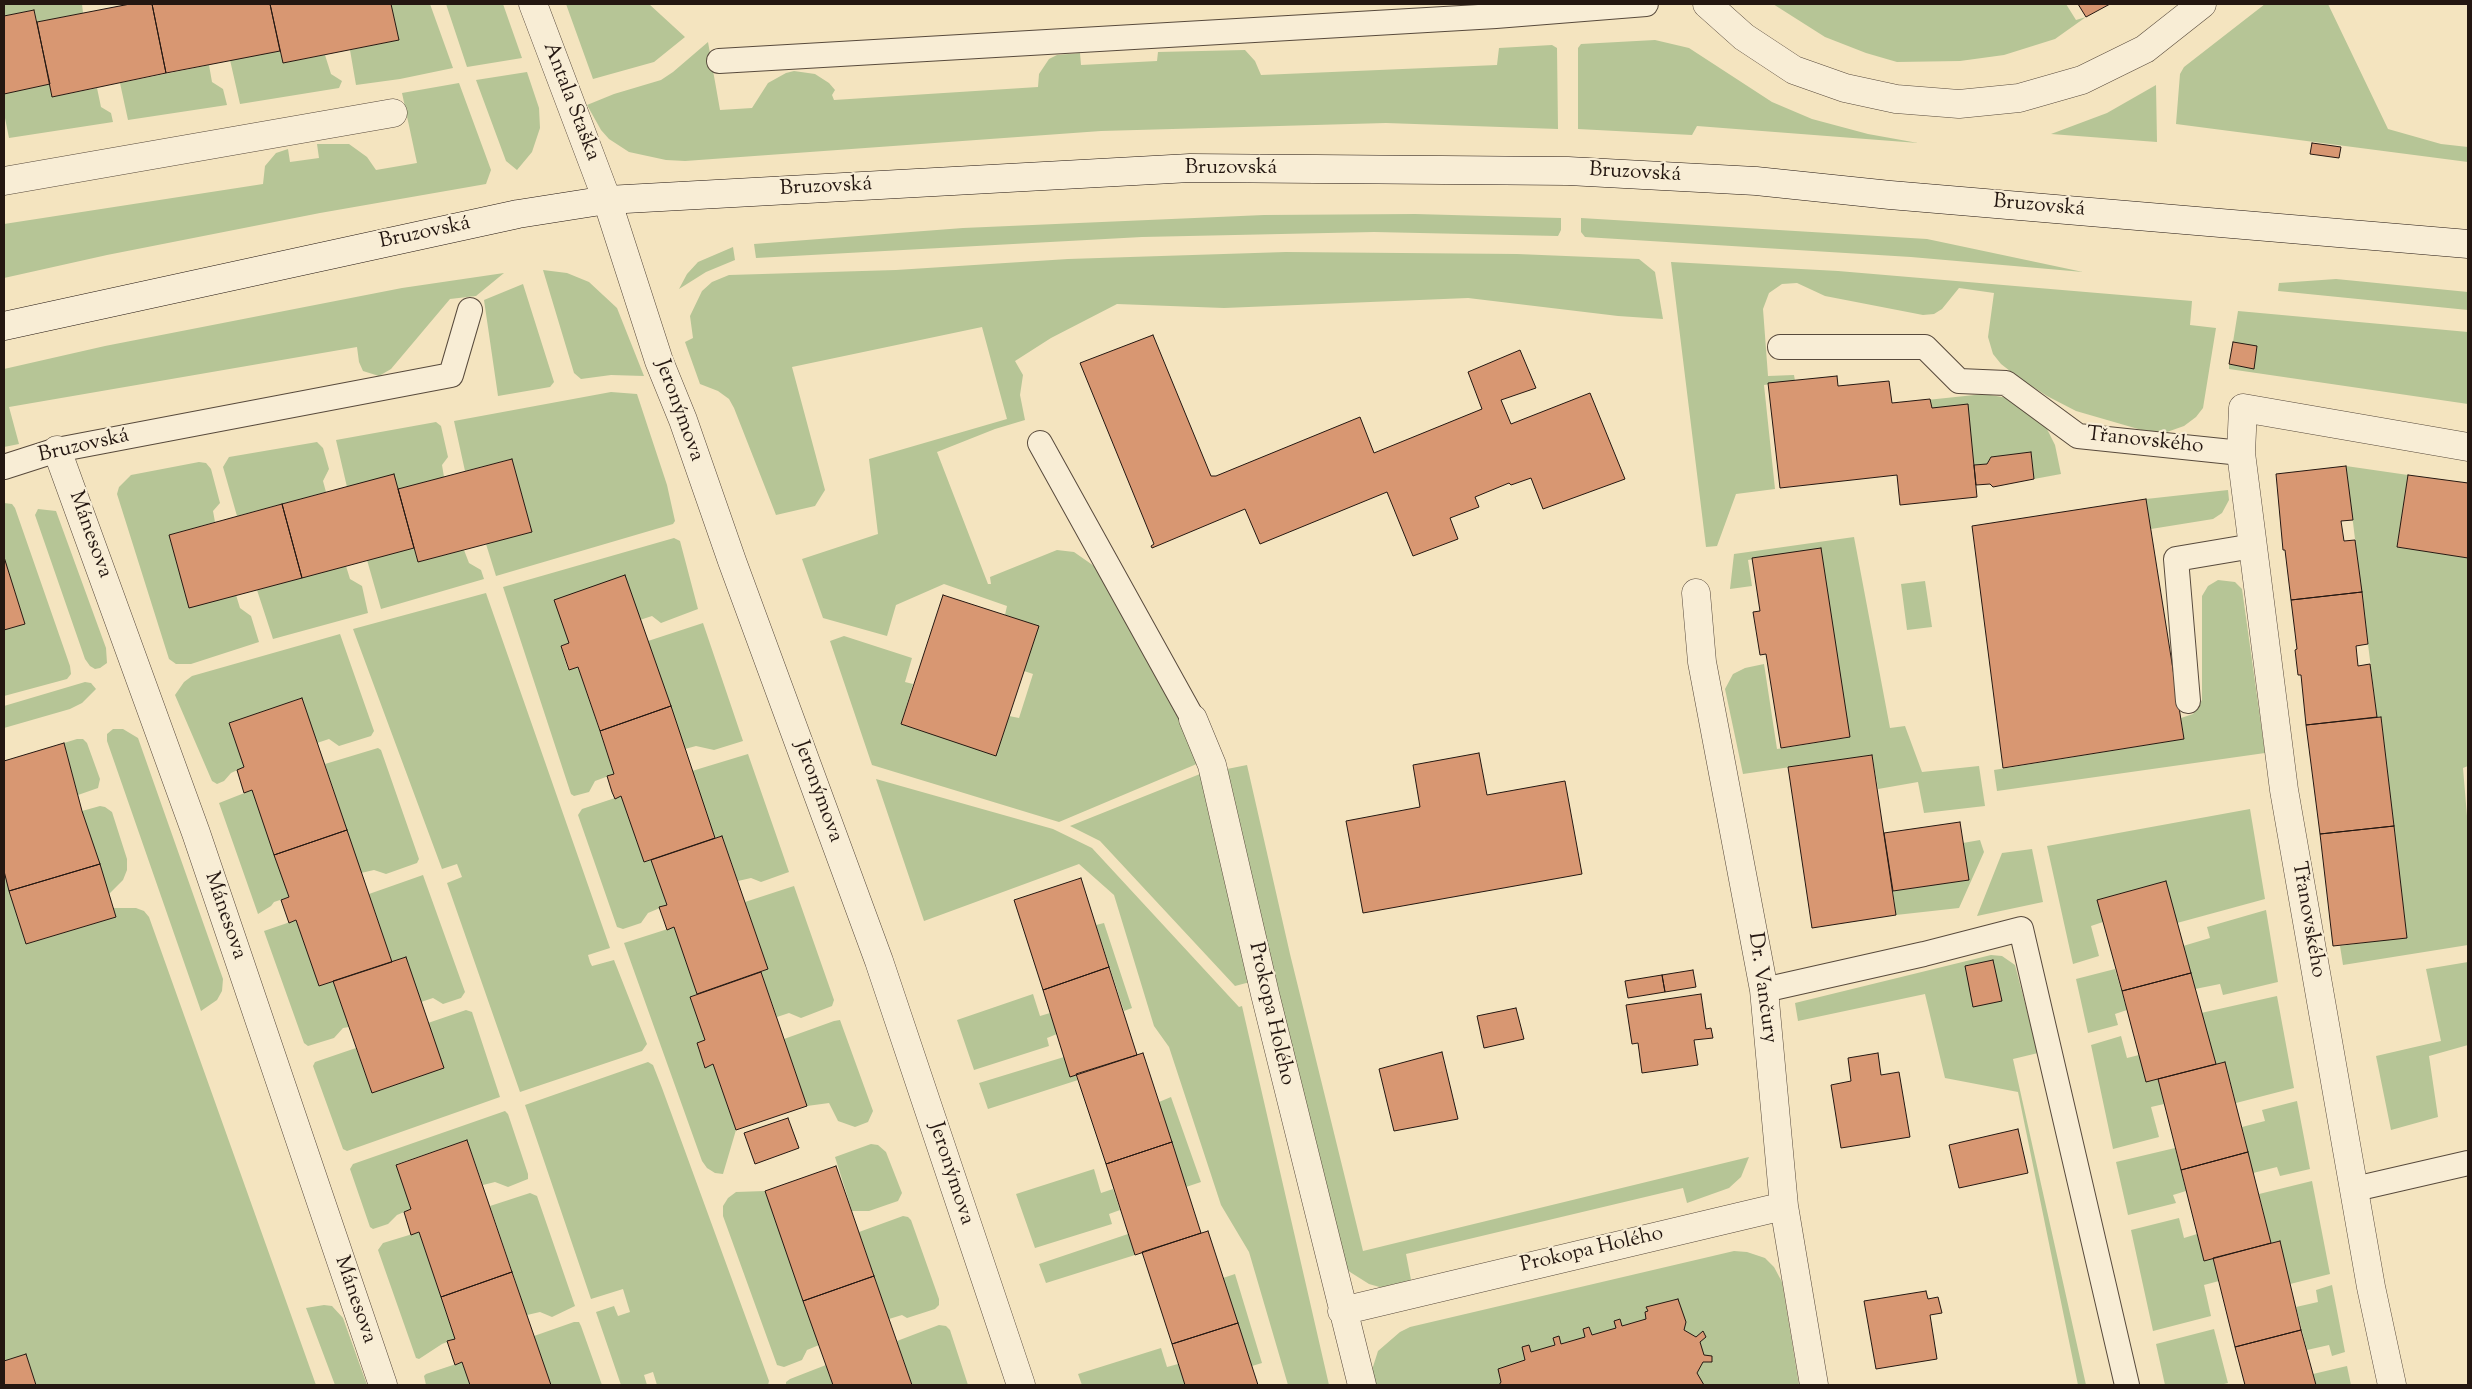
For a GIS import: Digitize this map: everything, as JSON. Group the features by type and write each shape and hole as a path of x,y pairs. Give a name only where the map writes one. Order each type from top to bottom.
{"street":[{"name":"Antala Staška","path":"533,4 607,200"},
{"path":"1707,4 1744,38 1794,70 1845,88 1896,99 1959,104 2019,98 2082,80 2145,49 2202,4"},
{"path":"4,180 393,112"},
{"name":"Bruzovská","path":"4,326 518,214 607,200 1190,168 1568,171 1756,181 1890,195 2468,244"},
{"name":"Jeronýmova","path":"607,200 659,361 683,420 736,571 879,961 1021,1385"},
{"name":"Třanovského","path":"2392,1385 2371,1287 2284,790 2241,452 2243,408 2468,446"},
{"name":"Mánesova","path":"57,450 199,843 383,1385"},
{"name":"Dr. Vančury","path":"1696,593 1702,662 1764,990 1784,1206 1814,1385"},
{"name":"Prokopa Holého","path":"1193,719 1212,764 1267,1003 1362,1385"},
{"name":"Prokopa Holého","path":"1342,1310 1784,1206"}],"lane":[{"path":"719,61 1476,17 1646,4"},
{"name":"Bruzovská","path":"4,467 57,450 451,375 470,310"},
{"name":"Třanovského","path":"1780,347 1925,348 1959,381 2006,383 2078,436 2241,452"},
{"path":"1040,443 1193,719"},
{"path":"2188,701 2176,558 2253,546"},
{"path":"1764,990 1924,954 2021,929 2127,1385"},
{"path":"2355,1189 2468,1163"}],"green space":[{"path":"4,4 82,4 83,13 37,22 34,10 4,16"},
{"path":"391,4 430,4 453,68 400,79 356,85 350,50 399,40"},
{"path":"446,4 503,4 522,58 467,67"},
{"path":"566,4 649,4 685,37 654,62 593,79"},
{"path":"1773,4 2066,4 2076,20 2086,17 2055,39 2004,55 1960,61 1897,62 1866,53 1825,37"},
{"path":"2265,4 2328,4 2388,129 2441,144 2468,147 2468,162 2176,124 2180,74 2184,67"},
{"path":"1655,40 1689,48 1772,102 1812,119 1868,134 1918,143 1697,126 1692,135 1578,129 1578,48 1581,44"},
{"path":"708,42 720,110 752,108 768,83 786,73 794,71 815,74 829,83 835,90 832,95 834,100 1038,87 1039,74 1049,59 1057,55 1080,53 1081,65 1157,61 1158,52 1245,50 1255,61 1261,75 1497,65 1499,48 1552,45 1557,48 1558,129 1386,123 1101,131 685,161 666,160 629,152 609,139 601,130 587,105 614,94 661,80"},
{"path":"280,51 283,63 325,55 331,74 342,81 339,88 240,104 230,60"},
{"path":"209,65 212,82 223,89 227,105 128,120 120,83"},
{"path":"527,72 539,108 540,128 532,152 517,170 506,161 476,80"},
{"path":"459,83 491,170 486,184 320,213 107,255 4,278 4,224 263,184 265,166 276,153 288,149 290,162 319,158 317,144 349,144 367,157 376,170 417,163 402,93"},
{"path":"50,84 52,97 97,88 101,107 111,113 113,122 9,138 4,113 4,94"},
{"path":"2156,85 2157,142 2051,134 2107,113"},
{"path":"1415,214 1561,218 1561,230 1558,236 1374,232 1142,237 756,258 754,244 963,228 1264,215"},
{"path":"1581,218 1927,239 2083,272 1911,257 1585,237 1581,232"},
{"path":"733,247 735,260 706,272 679,289 687,274 698,262"},
{"path":"1286,252 1517,254 1639,259 1655,272 1663,319 1618,316 1468,298 1224,308 1117,304 1051,338 1015,361 1023,375 1020,395 1025,420 995,429 937,452 988,584 991,584 990,577 1057,550 1074,552 1094,566 1179,711 1199,763 1059,822 872,765 830,641 844,636 912,658 905,682 913,684 901,724 996,755 1009,716 1019,718 1033,674 1024,671 1038,626 1005,615 1007,606 944,584 896,605 887,636 823,618 802,559 878,534 869,459 1007,419 982,327 792,367 825,490 815,506 776,515 734,408 729,399 718,391 700,384 685,342 693,338 690,316 702,291 712,282 729,275 896,270 1068,259"},
{"path":"1671,262 1838,271 2192,301 2190,325 2216,328 2203,408 2196,417 2184,426 2167,432 2152,433 2076,411 2047,396 2001,364 1993,354 1988,337 1994,293 1959,288 1942,309 1934,314 1923,315 1825,296 1797,283 1782,284 1769,293 1763,309 1768,376 1794,375 1795,381 1764,385 1775,489 1736,494 1717,546 1706,547"},
{"path":"543,270 567,273 589,282 617,308 644,376 611,375 581,379 574,373"},
{"path":"504,273 476,296 450,299 391,369 379,376 363,371 359,362 357,347 9,407 19,444 4,447 4,369 105,346 402,288"},
{"path":"2336,279 2468,292 2468,310 2278,291 2279,283"},
{"path":"523,284 554,382 550,387 498,396 484,300"},
{"path":"2238,311 2468,332 2468,404 2229,369 2229,364 2254,368 2257,347 2233,342"},
{"path":"611,392 637,394 667,485 675,521 673,524 496,576 486,544 532,532 512,459 465,471 454,421"},
{"path":"1984,394 2008,398 2044,423 2055,445 2061,474 2034,479 2031,452 1991,457 1987,464 1970,466 1928,409 1927,400"},
{"path":"436,422 441,426 448,457 442,465 444,477 398,489 347,487 336,440"},
{"path":"317,442 323,448 329,469 323,481 326,492 237,516 223,467 229,457"},
{"path":"199,462 206,463 211,469 220,503 213,511 215,522 169,535 189,607 236,595 240,608 251,616 259,642 191,664 176,664 169,659 117,494 119,487 131,475"},
{"path":"2346,466 2408,475 2397,547 2468,558 2468,766 2463,768 2468,828 2468,945 2343,965 2340,946 2407,937 2381,717 2377,717"},
{"path":"2228,490 2229,500 2222,513 2213,519 2151,529 2146,499"},
{"path":"4,503 12,504 15,508 70,666 71,674 67,679 4,696 4,630 25,624 4,557"},
{"path":"38,509 56,511 106,648 107,663 100,668 95,669 90,666 85,659 35,515"},
{"path":"1854,537 1890,728 1905,726 1922,772 1979,766 1985,806 1924,813 1918,782 1878,789 1872,755 1743,774 1725,689 1733,674 1745,668 1764,664 1777,749 1846,738 1817,549 1748,560 1752,586 1730,589 1734,554"},
{"path":"674,538 680,541 698,609 661,623 652,616 561,646 568,670 578,667 614,774 595,781 589,792 574,796 571,794 503,587"},
{"path":"414,548 418,562 464,550 469,563 481,570 484,579 381,609 367,560"},
{"path":"346,566 350,579 362,586 368,613 273,639 257,590"},
{"path":"2218,580 2235,582 2242,589 2265,753 1997,791 1994,770 2184,739 2181,718 2193,714 2202,700 2202,596 2208,586"},
{"path":"1925,581 1932,627 1907,630 1901,584"},
{"path":"486,593 610,948 588,955 590,962 592,966 614,960 647,1044 642,1051 520,1092 447,883 462,877 457,864 442,869 353,629"},
{"path":"703,623 743,741 714,750 696,746 685,749 648,641"},
{"path":"340,634 374,731 371,736 339,746 329,739 317,743 302,698 229,723 244,767 231,773 224,781 217,784 212,781 175,695 184,682 192,676"},
{"path":"85,682 91,683 96,689 82,703 70,709 4,728 4,706"},
{"path":"113,729 123,729 138,738 223,979 222,991 217,1000 201,1011 107,741 107,734"},
{"path":"83,739 87,743 100,779 98,788 78,795 64,743"},
{"path":"378,748 381,750 419,859 417,863 386,874 374,870 361,873 325,764"},
{"path":"748,754 789,872 761,882 751,878 738,881 722,836 715,838 692,771"},
{"path":"1247,765 1290,954 1363,1251 1749,1157 1741,1177 1729,1188 1687,1203 1683,1188 1406,1254 1412,1285 1383,1288 1369,1284 1350,1272 1342,1264 1222,770"},
{"path":"1200,774 1250,982 1235,986 1100,841 1070,826"},
{"path":"876,779 1053,829 1092,848 1239,1007 1242,1006 1329,1385 1288,1385 1249,1252 1221,1205 1169,1047 1154,1026 1114,895 1079,864 924,921"},
{"path":"252,790 289,897 274,902 258,914 219,803"},
{"path":"621,796 644,862 651,860 667,905 648,913 641,923 623,929 617,927 578,815 582,809"},
{"path":"100,806 112,812 127,859 127,870 123,880 109,894 82,811"},
{"path":"2250,809 2265,899 2177,923 2166,881 2097,900 2103,922 2091,926 2099,956 2073,964 2047,846"},
{"path":"1980,840 1984,852 1959,908 1896,915 1893,891 1968,880 1963,843"},
{"path":"2032,849 2043,902 1977,916 2002,853"},
{"path":"4,871 26,944 116,917 113,908 136,908 144,911 149,917 316,1385 36,1385 26,1354 4,1361"},
{"path":"423,875 465,992 461,998 443,1004 433,998 421,1002 406,957 392,962 369,894"},
{"path":"794,886 834,1000 832,1006 801,1018 789,1013 777,1017 761,972 768,969 745,902"},
{"path":"2266,910 2278,982 2223,995 2220,984 2195,989 2183,946 2210,938 2207,927"},
{"path":"296,920 319,986 333,981 349,1027 343,1028 334,1038 308,1046 304,1043 264,931"},
{"path":"1104,923 1132,1008 1124,1011 1096,925"},
{"path":"674,927 697,994 690,997 705,1040 697,1044 705,1068 713,1064 736,1130 723,1174 715,1173 707,1168 702,1161 624,943"},
{"path":"1991,955 2002,956 2015,965 2038,1053 2013,1059 2086,1385 2078,1385 2018,1092 1945,1078 1925,994 1798,1021 1795,1003"},
{"path":"2468,962 2468,1045 2429,1056 2438,1117 2391,1130 2376,1056 2441,1041 2426,969"},
{"path":"2115,969 2127,1010 2115,1014 2118,1025 2088,1033 2076,979"},
{"path":"1033,994 1040,1016 1050,1013 1057,1034 1047,1038 1049,1046 974,1070 957,1020"},
{"path":"2277,996 2294,1088 2236,1103 2225,1062 2216,1064 2201,1013"},
{"path":"466,1010 472,1012 500,1097 347,1151 343,1149 313,1066 315,1062 356,1048 372,1093 443,1068 428,1023"},
{"path":"840,1020 873,1111 868,1122 855,1127 838,1121 829,1103 807,1106 784,1039"},
{"path":"2121,1036 2127,1058 2139,1055 2158,1079 2164,1104 2151,1107 2159,1137 2113,1149 2091,1045"},
{"path":"1064,1057 1078,1080 988,1109 979,1083"},
{"path":"648,1062 653,1065 662,1088 769,1381 768,1385 657,1385 653,1372 644,1375 647,1385 621,1385 596,1312 614,1306 618,1316 630,1312 623,1289 591,1299 525,1105"},
{"path":"1171,1097 1201,1182 1186,1187 1159,1102"},
{"path":"2297,1101 2310,1169 2280,1176 2277,1167 2253,1173 2242,1127 2265,1121 2262,1110"},
{"path":"505,1111 508,1114 528,1179 508,1187 495,1182 483,1185 467,1140 397,1164 411,1209 397,1215 388,1224 373,1229 370,1227 350,1169 353,1164"},
{"path":"871,1144 878,1145 886,1152 902,1193 898,1201 869,1211 852,1211 835,1157"},
{"path":"2175,1148 2186,1191 2173,1195 2176,1203 2128,1215 2116,1162"},
{"path":"1094,1169 1101,1193 1113,1189 1120,1210 1109,1214 1112,1224 1035,1248 1016,1194"},
{"path":"2312,1181 2330,1274 2290,1284 2280,1241 2271,1243 2259,1194"},
{"path":"765,1191 819,1345 807,1350 802,1360 784,1367 777,1365 723,1216 723,1206 728,1198 736,1192"},
{"path":"530,1193 537,1196 575,1306 552,1317 540,1312 527,1315 490,1206"},
{"path":"903,1216 911,1220 939,1299 939,1305 935,1309 907,1318 902,1315 889,1319 859,1232"},
{"path":"2179,1218 2184,1238 2197,1234 2204,1260 2213,1258 2219,1281 2204,1285 2211,1316 2153,1331 2131,1230"},
{"path":"419,1232 455,1339 442,1344 419,1359 416,1358 378,1250 383,1243"},
{"path":"1128,1234 1135,1255 1046,1283 1039,1264"},
{"path":"1734,1251 1747,1252 1765,1258 1774,1267 1782,1282 1799,1385 1374,1385 1371,1373 1378,1351 1400,1332 1410,1327"},
{"path":"1235,1274 1262,1363 1252,1366 1223,1278"},
{"path":"2332,1285 2345,1352 2332,1356 2329,1345 2307,1350 2296,1307 2318,1302 2316,1290"},
{"path":"324,1305 332,1306 343,1318 367,1385 335,1385 306,1308"},
{"path":"579,1322 581,1326 602,1385 551,1385 534,1336"},
{"path":"939,1325 946,1326 950,1330 968,1385 912,1385 897,1341"},
{"path":"2214,1329 2228,1383 2220,1385 2165,1385 2156,1344"},
{"path":"1161,1348 1167,1367 1178,1364 1185,1385 1082,1385 1078,1374"},
{"path":"462,1362 470,1385 426,1385 424,1376 426,1374"},
{"path":"826,1365 833,1385 786,1385 786,1382 790,1379"},
{"path":"2347,1366 2351,1385 2316,1385 2313,1374"}],"building":[{"path":"130,4 152,4 166,73 52,97 37,22"},
{"path":"152,4 270,4 280,51 166,73"},
{"path":"270,4 391,4 399,40 283,63"},
{"path":"2078,4 2110,4 2086,17"},
{"path":"34,10 50,84 4,94 4,16"},
{"path":"2312,143 2341,147 2339,158 2310,154"},
{"path":"1153,335 1211,476 1216,476 1360,417 1374,453 1482,409 1468,372 1520,350 1536,388 1501,400 1511,424 1590,393 1625,479 1543,509 1531,478 1511,485 1509,483 1475,497 1479,507 1450,518 1458,539 1413,556 1387,492 1260,544 1245,509 1152,548 1151,546 1154,544 1080,363"},
{"path":"2233,342 2257,346 2254,369 2229,364"},
{"path":"1837,376 1838,386 1889,381 1892,403 1930,399 1932,408 1968,404 1977,497 1900,505 1897,475 1780,488 1768,383"},
{"path":"2031,452 2034,479 1993,487 1990,484 1976,485 1974,465 1987,464 1991,457"},
{"path":"512,459 532,532 418,562 398,489"},
{"path":"2346,466 2353,520 2341,521 2344,541 2355,540 2362,592 2291,600 2285,550 2283,550 2276,474"},
{"path":"394,474 414,548 302,578 282,504"},
{"path":"2408,475 2468,483 2468,558 2397,547"},
{"path":"2146,499 2184,739 2003,768 1972,526"},
{"path":"282,504 302,578 189,608 169,535"},
{"path":"1821,548 1850,737 1781,748 1766,654 1760,655 1753,612 1760,611 1752,558"},
{"path":"4,557 25,624 4,630"},
{"path":"625,575 671,706 600,731 578,667 569,670 561,646 569,643 554,600"},
{"path":"2362,592 2368,644 2356,646 2358,666 2370,664 2377,717 2306,725 2301,675 2298,675 2295,650 2297,649 2291,600"},
{"path":"943,595 1039,626 996,756 901,724"},
{"path":"302,698 347,830 274,855 252,790 244,793 237,770 244,767 229,723"},
{"path":"671,706 715,838 644,862 621,796 615,799 612,792 607,776 614,774 600,731"},
{"path":"2381,717 2394,826 2320,834 2306,725"},
{"path":"64,743 82,811 100,864 9,891 4,871 4,761"},
{"path":"1479,753 1487,795 1565,781 1582,874 1363,913 1346,821 1420,807 1413,765"},
{"path":"1872,755 1896,915 1812,928 1788,767"},
{"path":"1960,822 1969,880 1893,891 1884,833"},
{"path":"2394,826 2407,938 2333,946 2320,834"},
{"path":"347,830 392,962 319,986 296,920 289,923 281,900 289,897 274,855"},
{"path":"722,836 768,969 697,994 674,927 667,930 659,907 667,905 651,860"},
{"path":"100,864 116,917 26,944 9,891"},
{"path":"1081,878 1109,967 1043,990 1014,900"},
{"path":"2166,881 2191,973 2122,991 2097,900"},
{"path":"406,957 444,1068 372,1093 333,981"},
{"path":"1993,960 2002,1001 1973,1007 1965,966"},
{"path":"1109,967 1137,1055 1070,1077 1043,990"},
{"path":"1693,970 1696,987 1665,992 1662,975"},
{"path":"761,972 807,1106 736,1130 713,1064 705,1068 697,1043 705,1040 690,997"},
{"path":"2191,973 2216,1064 2146,1082 2122,991"},
{"path":"1662,975 1665,992 1628,998 1625,981"},
{"path":"1701,994 1706,1029 1711,1028 1713,1038 1694,1040 1698,1065 1642,1073 1638,1043 1632,1044 1626,1005"},
{"path":"1516,1008 1524,1039 1484,1048 1477,1016"},
{"path":"1442,1052 1458,1119 1394,1131 1379,1069"},
{"path":"1143,1053 1172,1142 1106,1164 1076,1074"},
{"path":"1878,1053 1881,1075 1899,1072 1910,1137 1841,1148 1831,1085 1851,1081 1848,1058"},
{"path":"2225,1062 2248,1152 2181,1170 2158,1079"},
{"path":"788,1118 799,1148 755,1164 744,1133"},
{"path":"2018,1129 2028,1173 1959,1188 1949,1145"},
{"path":"467,1140 512,1272 441,1297 419,1232 411,1235 404,1212 411,1209 396,1165"},
{"path":"1172,1142 1201,1233 1135,1255 1106,1164"},
{"path":"2248,1152 2271,1243 2204,1261 2181,1170"},
{"path":"836,1166 874,1276 803,1301 765,1191"},
{"path":"1208,1231 1238,1323 1172,1344 1142,1252"},
{"path":"2280,1241 2301,1330 2235,1347 2213,1258"},
{"path":"512,1272 551,1385 470,1385 462,1362 455,1365 447,1341 455,1339 441,1297"},
{"path":"874,1276 912,1385 833,1385 803,1301"},
{"path":"1926,1291 1928,1299 1938,1297 1942,1313 1930,1315 1937,1359 1876,1369 1864,1301"},
{"path":"1678,1299 1686,1322 1684,1330 1696,1337 1703,1331 1706,1337 1700,1342 1704,1355 1712,1356 1712,1362 1703,1362 1697,1373 1704,1385 1499,1385 1501,1382 1498,1369 1525,1360 1522,1347 1529,1345 1531,1352 1555,1345 1553,1338 1559,1336 1561,1344 1585,1337 1583,1329 1589,1327 1592,1335 1616,1328 1614,1321 1620,1319 1622,1326 1646,1319 1645,1312 1648,1311 1646,1307"},
{"path":"1238,1323 1258,1385 1185,1385 1172,1344"},
{"path":"2301,1330 2316,1385 2245,1385 2235,1347"},
{"path":"26,1354 36,1385 4,1385 4,1361"}]}
